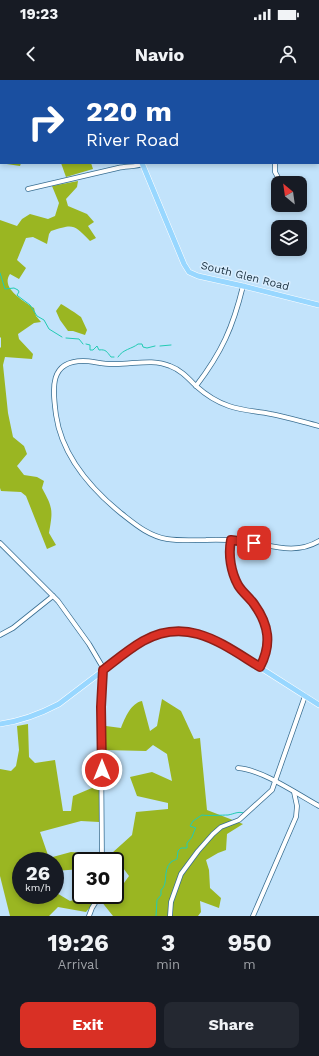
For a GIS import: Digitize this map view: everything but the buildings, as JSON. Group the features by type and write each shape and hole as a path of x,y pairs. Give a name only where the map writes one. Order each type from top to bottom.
{"main road":[{"name":"South Glen Road","path":"143,164 186,268 196,275 319,305"},
{"path":"0,724 14,722 46,711 59,704 142,641 152,636 175,631 203,634 220,642 319,705"}],"street":[{"path":"28,189 118,168 139,166 143,164"},
{"path":"275,164 277,176"},
{"path":"196,386 219,352 228,335 236,314 243,286"},
{"path":"319,426 272,414 242,410 229,406 217,401 196,386 178,369 161,362 112,364 92,361 76,361 65,365 57,373 54,382 53,392 57,419 63,439 78,469 98,493 117,510 149,534 167,539 192,541 244,541 289,549 300,549 313,545 319,541"},
{"path":"231,540 229,549 234,574 238,585 254,603 260,613 268,635 267,650 260,667"},
{"path":"0,543 67,612 102,666 102,852"},
{"path":"0,635 13,628 53,596"},
{"path":"170,916 171,902 175,888 181,874 187,866 213,834 221,827 239,820 272,790 305,696"},
{"path":"238,768 247,769 275,781 319,806"},
{"path":"253,916 296,817 297,806 294,792"},
{"path":"89,916 94,904"}],"green space":[{"path":"7,164 21,164 20,166"},
{"path":"61,164 91,164 93,169 66,177"},
{"path":"78,181 77,187 66,199 68,206 87,214 94,222 88,226 96,238 90,241 80,231 73,227 64,227 51,231 47,244 33,237 26,238 17,260 26,268 19,279 10,274 8,279 8,284 14,294 34,308 36,316 41,322 34,323 18,334 19,339 33,354 32,359 5,357 3,365 8,413 13,437 24,446 27,454 17,466 24,475 37,477 44,481 42,488 51,509 49,533 56,545 47,549 26,496 21,492 1,491 0,488 0,220 17,226 22,219 30,214 48,219 55,216 59,203 52,186"},
{"path":"61,304 81,317 87,330 85,335 68,331 60,320 56,311"},
{"path":"162,699 181,711 194,739 200,738 207,810 243,824 227,834 226,850 206,860 209,870 210,888 221,898 219,908 200,901 201,912 198,916 113,916 103,904 124,904 124,883 129,876 124,869 124,852 113,852 132,835 136,812 168,809 168,803 137,796 130,777 152,772 172,781 167,754 153,745 146,751 105,750 106,726 121,728 132,708 138,702 142,701 150,731 157,726"},
{"path":"28,724 29,757 35,763 55,760 63,811 71,811 73,796 99,785 99,822 81,821 40,832 47,852 12,852 12,904 64,904 64,897 72,900 72,904 93,904 86,912 58,907 49,916 10,916 0,876 0,769 11,771 16,766 19,750 17,726"},
{"path":"71,852 72,852 72,870 64,870 64,854"}],"waterway":[{"path":"0,273 5,289 14,288 18,290 19,292 17,295 30,305 37,316 44,320 49,329 62,337"},
{"path":"66,338 79,339 83,344"},
{"path":"86,344 90,345 90,350 93,350 97,346 99,350 105,350 111,357 114,357"},
{"path":"118,357 122,352 138,344 142,344 143,347 147,348 155,346"},
{"path":"160,346 171,345"},
{"path":"156,916 157,900 161,895 161,890 165,884 168,866 171,862 177,859 178,851 181,848 187,848 187,843 192,837 196,828 190,826 193,821 202,815 228,815 238,812 244,813"}],"route":[{"path":"102,770 101,707 103,670 142,641 152,636 175,631 194,632 203,634 220,642 260,667 267,650 268,635 260,613 254,603 238,585 231,563 229,549 231,540 254,543"}]}
